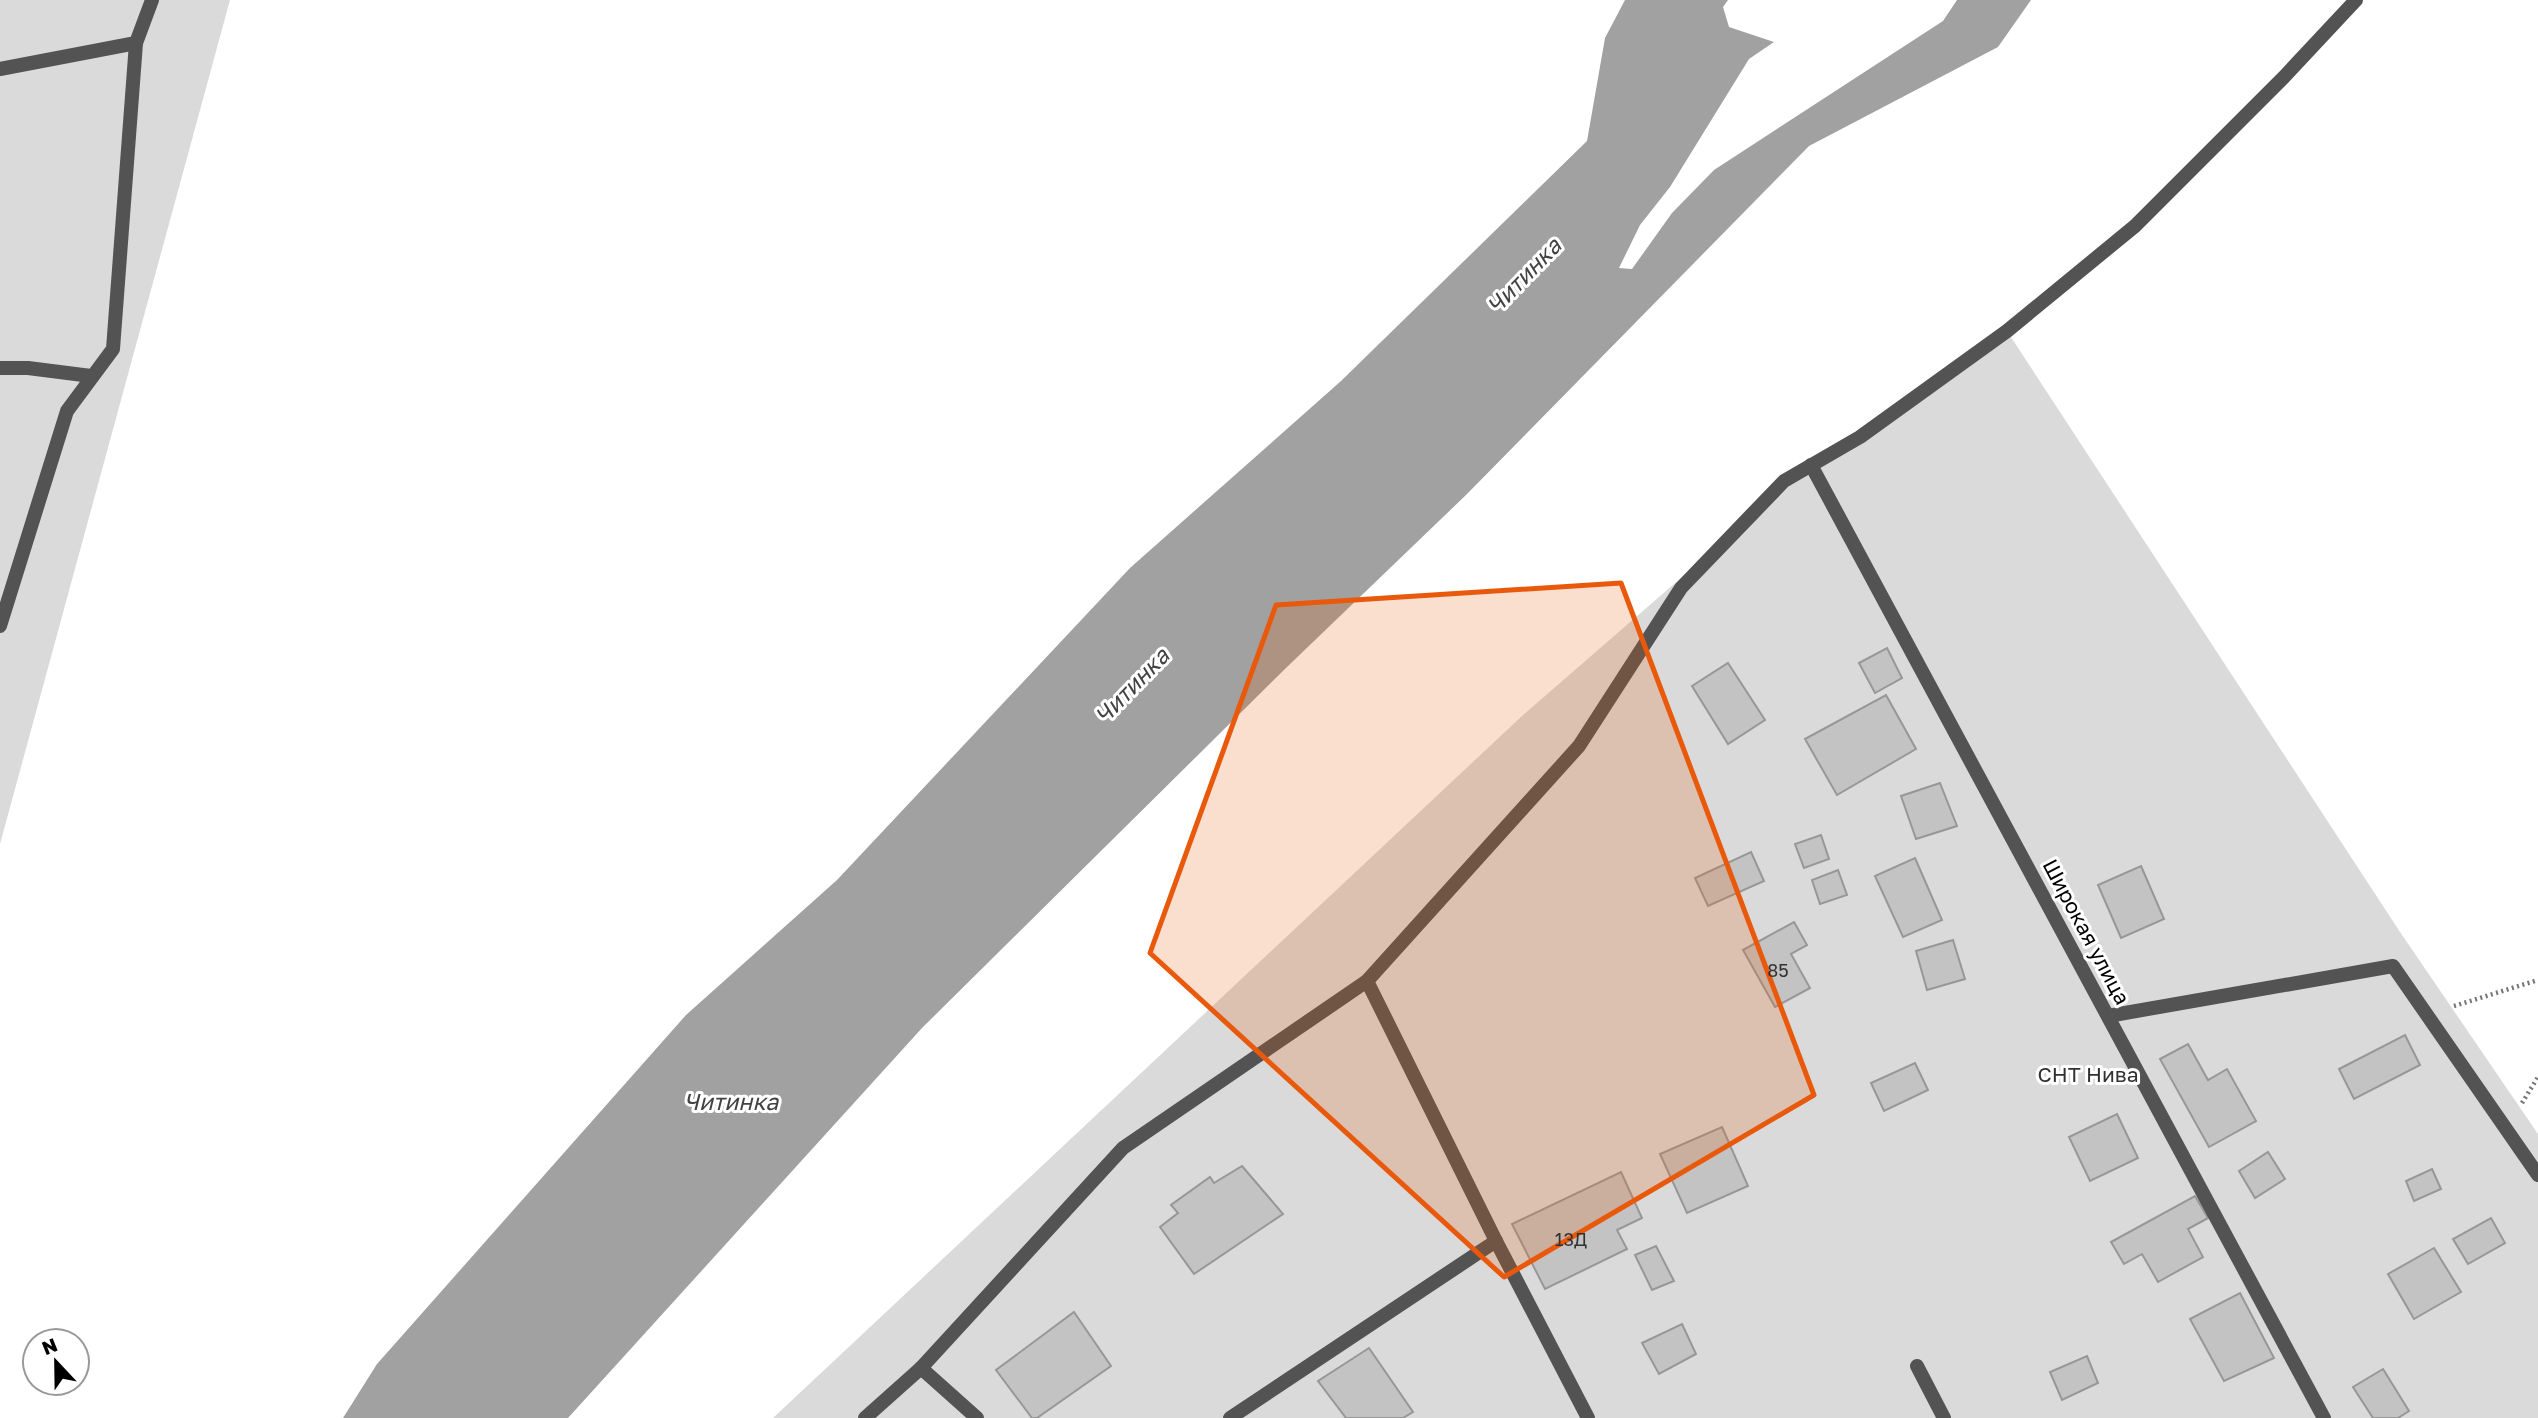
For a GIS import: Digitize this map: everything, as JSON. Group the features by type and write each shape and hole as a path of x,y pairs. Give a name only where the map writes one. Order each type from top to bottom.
{"street":[{"path":"0,626 67,411 113,349 136,43 152,0"},
{"path":"865,1418 921,1368 1124,1148 1367,981 1579,746 1681,589 1784,481 1860,437 2007,331 2135,226 2284,77 2356,0"},
{"path":"0,69 136,43"},
{"path":"0,369 28,368 91,376"},
{"name":"Широкая улица","path":"1811,465 2324,1418"},
{"path":"2108,1016 2393,966 2538,1175"},
{"path":"1367,981 1496,1241 1588,1418"},
{"path":"1230,1418 1496,1241"},
{"path":"1917,1366 1944,1418"},
{"path":"921,1368 977,1418"}],"path":[{"path":"2427,1015 2538,980"}],"highlighted area":[{"path":"1621,583 1814,1095 1504,1277 1150,953 1276,605"}],"green space":[{"path":"0,0 230,0 0,844"},
{"name":"СНТ Нива","path":"2007,331 2400,932 2538,1134 2538,1418 773,1418 1522,716 1811,465"}],"water":[{"name":"Читинка","path":"1625,0 1728,0 1723,7 1729,27 1774,42 1749,59 1670,187 1640,225 1619,268 1632,269 1672,213 1714,170 1943,21 1957,0 2031,0 1998,47 1809,146 1466,495 1287,667 922,1028 568,1418 343,1418 377,1364 686,1015 837,880 1130,568 1341,381 1587,141 1605,38"}],"building":[{"path":"1887,648 1902,678 1875,693 1859,663"},
{"path":"1728,663 1765,720 1728,744 1692,686"},
{"path":"1886,695 1916,749 1837,795 1805,739"},
{"path":"1940,783 1957,826 1916,839 1901,796"},
{"path":"1821,835 1829,859 1804,868 1795,844"},
{"path":"1751,852 1764,881 1708,906 1695,878"},
{"path":"1915,858 1942,920 1903,937 1875,876"},
{"path":"2141,866 2164,919 2121,938 2098,885"},
{"path":"1838,870 1847,895 1820,904 1812,880"},
{"path":"1794,922 1807,945 1791,954 1810,988 1775,1007 1743,950"},
{"path":"1953,940 1965,979 1927,990 1916,951"},
{"path":"2405,1035 2420,1065 2354,1099 2339,1069"},
{"path":"2188,1044 2208,1080 2227,1069 2256,1121 2209,1147 2160,1059"},
{"path":"1915,1063 1928,1090 1884,1111 1871,1083"},
{"path":"2117,1114 2138,1158 2090,1181 2069,1137"},
{"path":"1722,1127 1748,1186 1687,1213 1660,1154"},
{"path":"2268,1152 2285,1179 2255,1198 2239,1171"},
{"path":"1242,1166 1283,1214 1194,1274 1160,1227 1178,1213 1171,1205 1210,1177 1214,1183"},
{"path":"2432,1169 2441,1189 2414,1201 2406,1181"},
{"path":"1621,1172 1642,1218 1617,1230 1627,1249 1545,1289 1512,1224"},
{"path":"2195,1196 2208,1218 2188,1229 2203,1257 2158,1282 2142,1254 2124,1264 2111,1242"},
{"path":"2491,1218 2505,1243 2468,1264 2453,1239"},
{"path":"1656,1246 1674,1281 1652,1290 1635,1255"},
{"path":"2434,1248 2461,1292 2414,1319 2388,1274"},
{"path":"2240,1293 2274,1358 2224,1381 2190,1319"},
{"path":"1074,1312 1111,1366 1037,1418 1032,1418 996,1370"},
{"path":"1682,1324 1696,1354 1659,1374 1642,1343"},
{"path":"1369,1348 1413,1412 1403,1418 1346,1418 1318,1381"},
{"path":"2087,1356 2098,1383 2062,1400 2050,1372"},
{"path":"2383,1369 2409,1411 2398,1418 2373,1418 2353,1387"}]}
